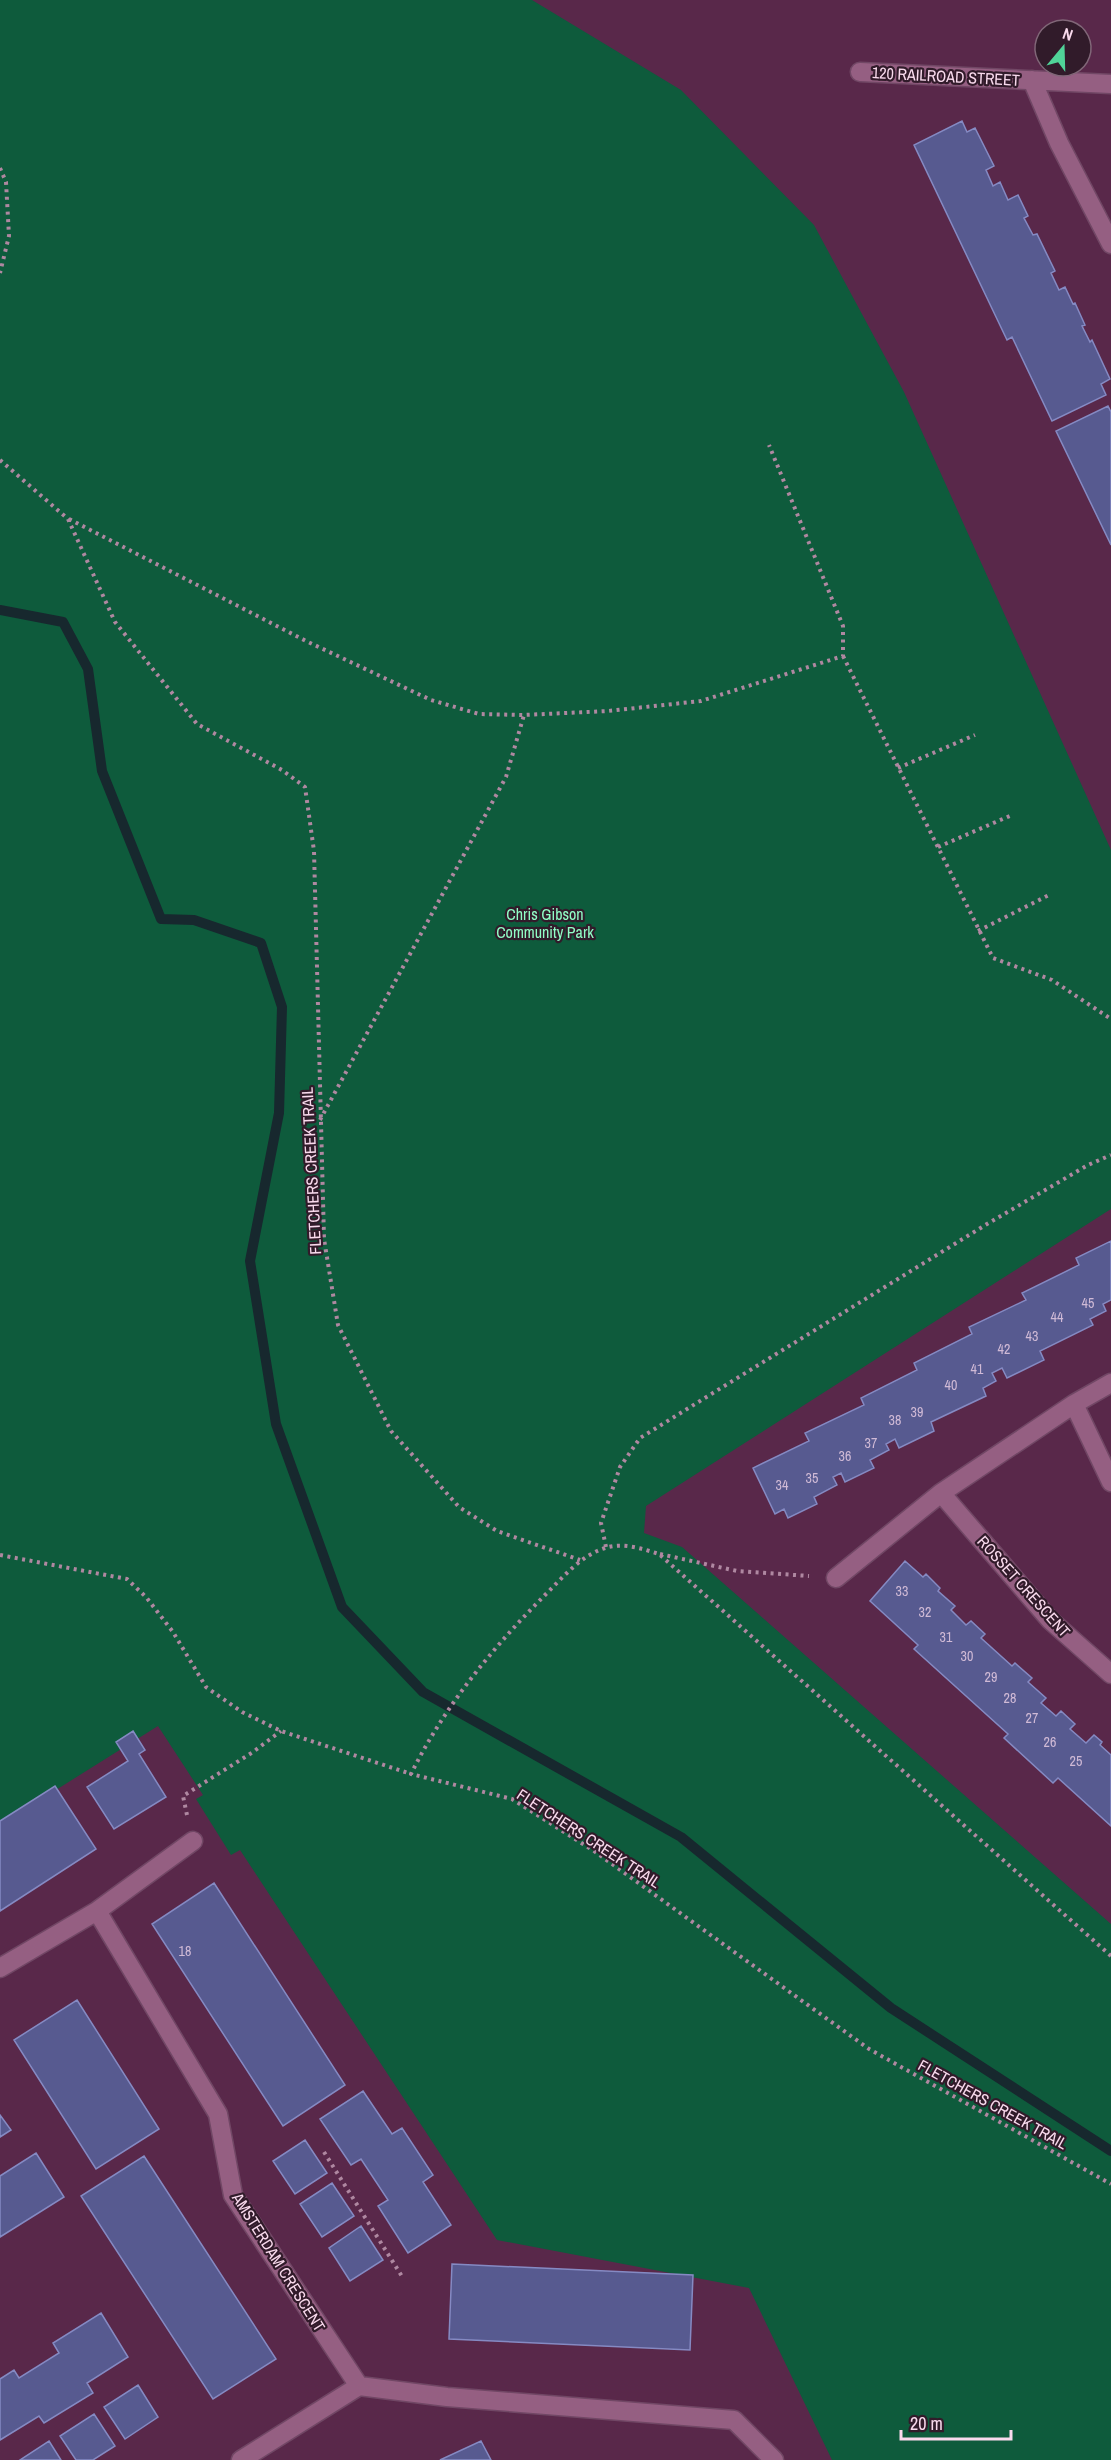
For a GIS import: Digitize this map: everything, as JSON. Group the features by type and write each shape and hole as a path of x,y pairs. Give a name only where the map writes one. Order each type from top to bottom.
{"lane":[{"name":"120 RAILROAD STREET","path":"860,72 1111,84"},
{"name":"120 RAILROAD STREET","path":"1032,80 1059,143 1111,244"},
{"path":"836,1578 941,1493 1074,1404 1111,1383"},
{"path":"1074,1404 1111,1482"},
{"name":"ROSSET CRESCENT","path":"941,1493 1050,1620 1111,1674"},
{"path":"0,1968 97,1911 193,1841"},
{"name":"AMSTERDAM CRESCENT","path":"97,1911 218,2114 233,2195 359,2386"},
{"path":"241,2460 359,2386 447,2397 734,2420 774,2460"}],"path":[{"path":"0,168 6,182 9,236 0,273"},
{"path":"769,445 843,626 843,656 993,958 1053,980 1111,1019"},
{"name":"FLETCHERS CREEK TRAIL","path":"0,460 68,519 115,622 197,724 282,770 304,787 314,851 324,1239 338,1325 391,1431 459,1507 497,1531 580,1560"},
{"path":"68,519 306,641 431,700 479,714 524,715 608,711 701,701 843,656"},
{"path":"320,1121 507,777 524,715"},
{"path":"898,768 975,735"},
{"path":"938,847 1012,815"},
{"path":"978,931 1049,895"},
{"path":"606,1547 601,1523 620,1467 640,1438 987,1224 1088,1165 1111,1155"},
{"path":"411,1774 430,1735 507,1633 580,1560 606,1547 634,1546 659,1554 737,1571 836,1578"},
{"path":"659,1554 1111,1956"},
{"name":"FLETCHERS CREEK TRAIL","path":"0,1555 127,1579 146,1598 173,1632 206,1687 242,1712 281,1731 411,1774 512,1800 594,1851 869,2049 1111,2184"},
{"path":"193,1841 183,1796 253,1752 281,1731"},
{"path":"324,2152 404,2278"}],"green space":[{"name":"Chris Gibson Community Park","path":"0,0 532,0 681,90 814,225 904,392 1111,850 1111,1209 646,1506 644,1533 682,1547 1111,1924 1111,2460 832,2460 749,2288 497,2240 240,1850 231,1855 196,1799 203,1795 158,1726 0,1825"}],"building":[{"path":"962,121 967,132 975,128 994,166 986,170 993,186 1000,182 1008,200 1018,195 1028,216 1024,218 1033,235 1037,234 1055,271 1051,273 1059,290 1065,287 1073,304 1075,303 1085,325 1082,326 1090,342 1092,340 1110,379 1101,384 1106,395 1052,421 1012,337 1007,340 914,145"},
{"path":"1108,406 1111,412 1111,545 1056,431"},
{"path":"1111,1241 1111,1300 1103,1304 1106,1311 1090,1319 1093,1325 1040,1351 1044,1360 1007,1378 1002,1368 992,1373 996,1381 983,1388 986,1396 931,1422 934,1431 899,1448 895,1439 886,1444 889,1450 870,1460 874,1468 845,1482 841,1473 833,1477 837,1485 814,1497 817,1504 788,1518 784,1509 775,1514 753,1468 809,1441 805,1433 864,1405 861,1398 917,1370 914,1363 972,1334 969,1327 1026,1300 1022,1293 1079,1265 1076,1258"},
{"path":"905,1561 923,1577 926,1574 940,1588 938,1591 955,1606 951,1610 966,1625 971,1621 985,1634 981,1638 1012,1666 1015,1663 1032,1678 1028,1682 1046,1698 1041,1703 1056,1716 1061,1711 1075,1724 1070,1729 1086,1743 1094,1735 1102,1742 1100,1745 1111,1755 1111,1826 1058,1778 1053,1783 1004,1738 1008,1734 914,1649 918,1645 870,1601"},
{"path":"133,1731 145,1750 139,1754 166,1797 114,1829 87,1787 128,1761 116,1742"},
{"path":"55,1786 96,1849 0,1911 0,1821"},
{"path":"214,1883 345,2085 283,2126 152,1924"},
{"path":"77,2000 159,2129 96,2169 14,2040"},
{"path":"363,2091 392,2134 402,2128 433,2175 423,2182 451,2225 408,2253 378,2206 388,2200 361,2159 351,2165 320,2119"},
{"path":"0,2115 11,2130 0,2137"},
{"path":"305,2140 327,2173 295,2194 273,2161"},
{"path":"36,2153 64,2197 0,2237 0,2176"},
{"path":"144,2156 276,2359 213,2399 81,2196"},
{"path":"332,2183 354,2216 322,2237 300,2204"},
{"path":"361,2226 383,2260 350,2281 329,2248"},
{"path":"452,2264 693,2275 690,2350 449,2339"},
{"path":"101,2313 128,2357 87,2383 93,2393 44,2423 39,2416 0,2440 0,2379 14,2370 19,2378 59,2353 53,2343"},
{"path":"138,2385 158,2417 125,2439 104,2407"},
{"path":"94,2414 115,2446 93,2460 76,2460 60,2436"},
{"path":"49,2441 61,2460 20,2460"},
{"path":"481,2441 491,2460 440,2460"}],"waterway":[{"path":"0,610 63,622 88,669 102,771 161,919 194,920 261,943 282,1007 279,1113 250,1261 276,1424 342,1607 423,1692 681,1837 891,2008 1111,2151"}]}
